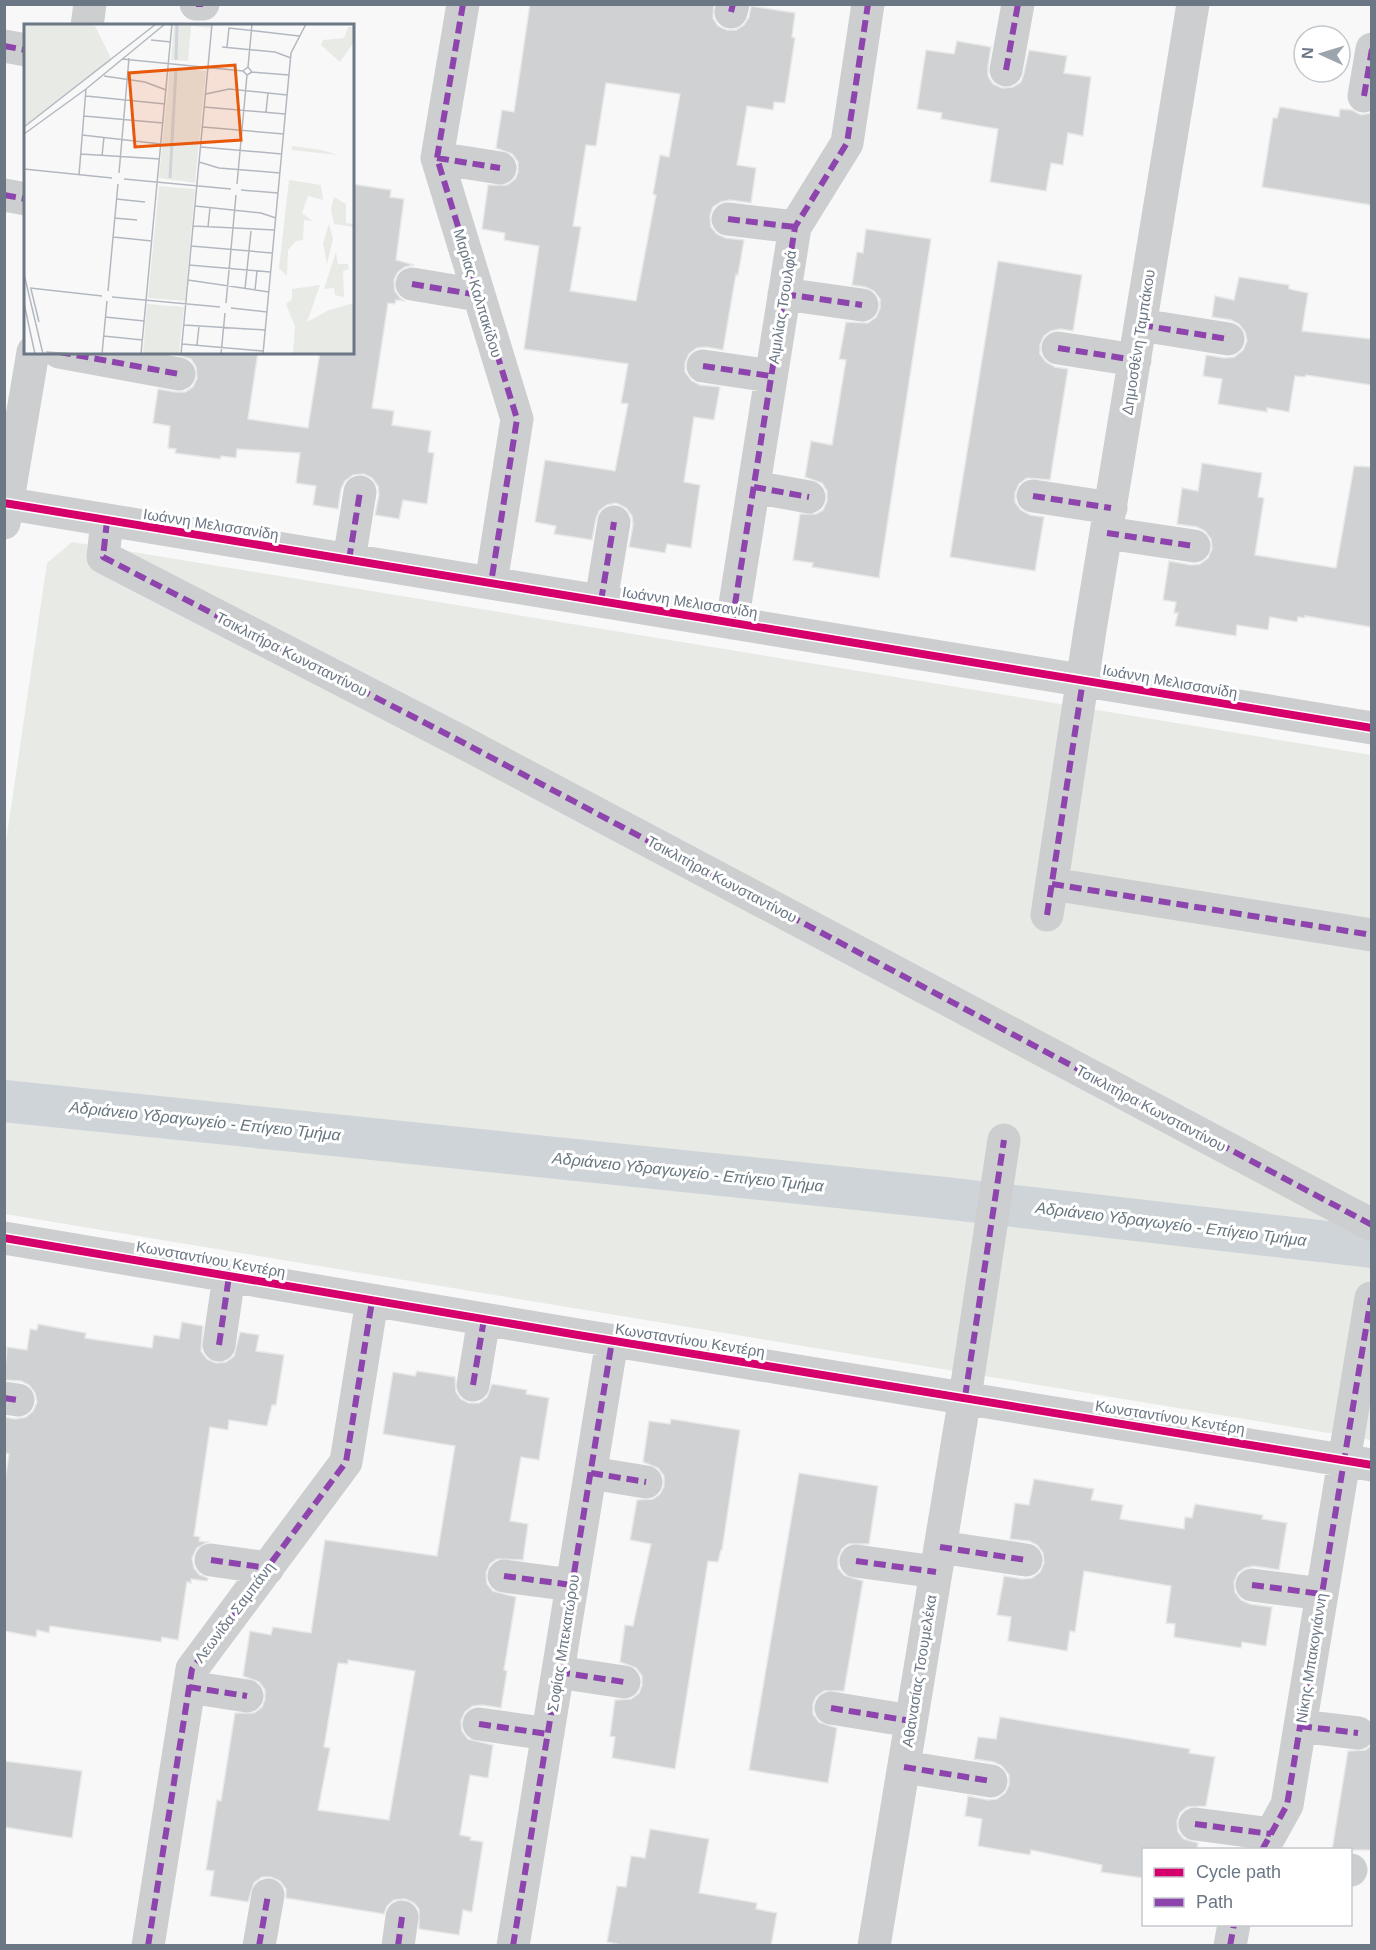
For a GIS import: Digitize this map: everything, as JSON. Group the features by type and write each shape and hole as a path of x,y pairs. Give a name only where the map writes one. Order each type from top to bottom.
{"street":[{"path":"87,24 90,4"},
{"path":"196,4 202,4"},
{"name":"Μαρίας Καλπακίδου","path":"463,4 437,158 517,418 491,583"},
{"name":"Αιμιλίας Τσουλφά","path":"732,623 795,227 847,142 868,4"},
{"path":"1006,70 1018,4"},
{"name":"Δημοσθένη Ταμπάκου","path":"1193,4 1049,899 1371,935"},
{"path":"4,46 24,50"},
{"path":"1364,96 1371,49"},
{"path":"437,158 500,168"},
{"path":"4,195 24,199"},
{"path":"728,219 795,227"},
{"path":"412,284 478,295"},
{"path":"784,294 862,305"},
{"path":"1141,325 1228,339"},
{"path":"1058,348 1135,360"},
{"path":"6,510 33,354"},
{"path":"69,354 179,374"},
{"path":"703,366 771,376"},
{"path":"754,487 809,497"},
{"path":"350,560 360,492"},
{"path":"1033,496 1194,546"},
{"name":"Ιωάννη Μελισσανίδη","path":"6,510 107,520 1371,728"},
{"name":"Τσικλιτήρα Κωνσταντίνου","path":"107,520 103,558 475,749 1371,1225"},
{"path":"602,601 614,522"},
{"name":"Αθανασίας Τσουμελέκα","path":"874,1946 965,1397 1004,1140"},
{"name":"Κωνσταντίνου Κεντέρη","path":"4,1238 612,1341 1358,1462"},
{"path":"219,1345 229,1276"},
{"name":"Νίκης Μπακογιάννη","path":"1267,1842 1287,1806 1322,1594 1358,1462 1371,1298"},
{"name":"Λεωνίδα Σαμπάνη","path":"148,1946 192,1669 346,1462 372,1300"},
{"path":"473,1385 484,1319"},
{"name":"Σοφίας Μπεκατώρου","path":"513,1946 612,1341"},
{"path":"591,1473 646,1482"},
{"path":"211,1560 268,1568"},
{"path":"856,1561 1026,1560"},
{"path":"504,1576 572,1586"},
{"path":"1252,1585 1322,1594"},
{"path":"558,1672 624,1682"},
{"path":"189,1687 246,1696"},
{"path":"831,1708 911,1721"},
{"path":"479,1724 548,1734"},
{"path":"1300,1726 1358,1733"},
{"path":"904,1767 991,1780"},
{"path":"1195,1824 1267,1842"},
{"path":"260,1946 268,1895"},
{"path":"1230,1946 1234,1926"}],"shaded area":[{"path":"72,542 1371,755 1371,1440 5,1214 5,848 47,563"}],"building":[{"path":"530,4 714,4 713,18 718,26 727,30 736,30 744,25 749,17 751,6 795,13 792,37 795,38 785,103 774,102 773,110 747,106 737,165 756,168 751,203 730,200 721,202 713,207 710,216 711,227 717,234 726,238 744,240 723,350 697,348 689,354 685,363 685,372 692,381 700,385 720,387 714,420 694,417 684,482 700,485 691,548 667,544 665,553 629,547 633,525 632,516 626,508 616,503 607,505 599,511 592,540 554,534 556,526 535,522 545,460 615,471 628,404 621,403 628,364 524,349 539,246 504,240 505,233 482,229 488,185 507,185 515,179 518,172 518,162 512,154 496,148 502,110 514,112","holes":["606,83 680,94 669,157 660,155 653,194 656,195 636,301 570,291 581,227 573,226 586,145 596,146"]},
{"path":"957,41 991,47 988,76 993,84 1002,88 1013,87 1021,82 1029,50 1067,56 1064,73 1091,77 1083,136 1068,133 1063,165 1051,163 1046,191 990,182 998,129 941,119 942,113 917,109 926,50 954,54"},
{"path":"1280,107 1339,117 1340,109 1352,110 1361,115 1371,113 1371,205 1262,187 1273,118 1277,118"},
{"path":"354,184 391,190 390,197 404,199 396,260 414,265 398,272 394,280 395,291 405,301 396,300 395,304 388,303 372,408 394,411 392,425 431,431 428,452 434,453 427,504 403,500 399,519 375,515 379,495 378,486 372,478 364,474 353,475 345,481 341,489 338,509 313,505 316,486 296,483 300,453 237,449 236,458 221,456 220,459 175,453 176,449 168,448 170,426 153,423 158,389 185,392 193,387 197,378 196,367 191,359 173,354 258,354 248,419 308,428 320,354 354,354"},
{"path":"866,229 931,239 879,578 812,567 813,563 793,560 800,514 816,514 823,510 827,501 827,491 822,483 805,477 811,441 832,445 846,360 839,359 846,322 868,323 876,317 880,308 880,299 874,291 852,285 857,252 863,253"},
{"path":"998,261 1082,275 1073,331 1060,329 1051,331 1044,336 1040,345 1040,354 1046,362 1055,367 1068,369 1050,480 1027,478 1019,484 1015,493 1015,502 1021,510 1030,515 1044,517 1035,571 950,557"},
{"path":"1239,277 1289,285 1289,289 1308,293 1302,331 1371,339 1371,385 1306,375 1305,377 1295,376 1289,412 1267,408 1267,412 1218,404 1222,379 1203,376 1206,355 1234,357 1243,350 1247,341 1245,332 1239,324 1231,320 1212,317 1215,296 1234,300"},
{"path":"1202,463 1262,473 1258,497 1264,498 1255,555 1336,568 1354,466 1371,467 1371,627 1305,616 1305,618 1298,617 1297,622 1270,617 1268,630 1237,625 1236,636 1175,626 1178,613 1174,613 1176,602 1163,600 1169,561 1191,565 1200,564 1208,558 1212,549 1211,539 1205,531 1197,527 1177,524 1182,488 1198,491"},
{"path":"182,1322 203,1326 201,1351 207,1359 216,1363 226,1362 234,1356 240,1332 259,1335 256,1351 284,1355 276,1405 272,1405 267,1426 229,1420 228,1430 210,1427 194,1536 200,1537 199,1541 208,1542 197,1548 192,1558 194,1568 200,1575 208,1578 207,1581 191,1579 191,1583 187,1582 178,1640 162,1637 161,1642 50,1626 49,1633 37,1630 36,1637 4,1631 4,1485 9,1454 4,1453 4,1417 15,1419 26,1417 33,1411 37,1402 35,1393 29,1385 21,1381 4,1380 7,1347 27,1350 30,1329 37,1330 38,1324 86,1333 85,1338 152,1348 154,1335 179,1339"},
{"path":"417,1371 455,1377 456,1392 461,1399 469,1403 479,1403 487,1397 492,1384 527,1390 526,1394 549,1398 539,1460 521,1457 510,1521 528,1524 523,1560 497,1559 490,1564 486,1573 487,1584 493,1591 516,1597 504,1670 507,1671 501,1708 473,1706 465,1712 461,1721 462,1731 468,1739 493,1745 488,1778 470,1775 460,1835 471,1837 470,1840 483,1842 472,1912 463,1910 459,1935 419,1929 419,1909 414,1903 405,1899 394,1900 387,1906 384,1914 286,1898 286,1889 280,1881 271,1877 262,1877 254,1883 248,1902 210,1896 214,1871 206,1870 217,1800 221,1801 235,1713 254,1713 262,1707 265,1699 265,1690 259,1682 243,1676 250,1631 271,1635 273,1627 311,1633 325,1540 437,1556 455,1446 383,1434 393,1372 415,1376","holes":["348,1660 415,1671 389,1820 318,1810 330,1748 324,1747 338,1663 348,1664"]},
{"path":"671,1419 740,1430 722,1550 718,1562 708,1561 675,1769 612,1758 615,1737 610,1736 615,1700 631,1699 639,1693 642,1685 642,1676 636,1668 620,1662 625,1625 633,1626 651,1544 630,1540 637,1500 653,1499 660,1494 664,1486 664,1476 658,1468 643,1462 649,1421 670,1424"},
{"path":"799,1473 878,1486 869,1544 848,1544 842,1549 838,1558 838,1568 844,1575 863,1581 844,1691 824,1691 816,1697 813,1704 813,1714 819,1722 837,1728 828,1783 749,1770"},
{"path":"1034,1479 1094,1489 1091,1500 1123,1505 1120,1519 1184,1529 1185,1517 1192,1518 1195,1504 1263,1515 1262,1519 1287,1523 1279,1570 1254,1566 1245,1568 1238,1573 1234,1582 1235,1592 1241,1600 1250,1604 1272,1607 1266,1646 1242,1642 1241,1648 1174,1637 1175,1624 1166,1623 1171,1586 1084,1571 1075,1632 1070,1631 1067,1651 1008,1641 1011,1617 997,1615 1004,1576 1032,1578 1040,1572 1044,1563 1043,1553 1037,1545 1029,1541 1010,1539 1015,1503 1029,1505"},
{"path":"1000,1717 1190,1749 1189,1753 1215,1757 1206,1806 1187,1807 1180,1813 1177,1821 1178,1832 1184,1839 1198,1843 1197,1848 1142,1848 1142,1878 1101,1872 1102,1865 1031,1850 1030,1855 978,1846 982,1819 965,1816 968,1796 988,1800 997,1799 1005,1793 1009,1785 1009,1775 1002,1766 994,1762 974,1759 978,1737 996,1739"},
{"path":"1371,1746 1371,1850 1332,1848 1348,1751 1365,1750"},
{"path":"4,1761 82,1771 72,1838 4,1827"},
{"path":"650,1829 709,1839 699,1893 757,1903 756,1909 777,1913 771,1946 626,1946 607,1942 617,1886 626,1887 631,1856 645,1858"}],"waterway":[{"name":"Αδριάνειο Υδραγωγείο - Επίγειο Τμήμα","path":"4,1101 944,1198 1372,1247"}],"marked path":[{"path":"196,4 203,4"},
{"path":"463,4 437,158 517,419 491,583"},
{"path":"731,12 733,4"},
{"path":"732,623 795,227 847,143 868,4"},
{"path":"1006,70 1018,4"},
{"path":"4,46 24,50"},
{"path":"1364,96 1372,49"},
{"path":"437,158 500,168"},
{"path":"4,195 24,199"},
{"path":"728,219 795,227"},
{"path":"412,284 478,295"},
{"path":"784,294 862,305"},
{"path":"1141,325 1228,339"},
{"path":"1058,348 1135,360"},
{"path":"70,354 179,374"},
{"path":"703,366 771,376"},
{"path":"754,487 809,497"},
{"path":"349,560 360,492"},
{"path":"1033,496 1111,508"},
{"path":"107,521 103,557 464,743 1372,1225"},
{"path":"601,601 614,522"},
{"path":"1107,533 1194,546"},
{"path":"1047,915 1083,680"},
{"path":"1052,884 1372,935"},
{"path":"965,1397 1004,1140"},
{"path":"219,1345 229,1276"},
{"path":"1263,1848 1287,1805 1371,1298"},
{"path":"148,1946 192,1669 346,1462 372,1301"},
{"path":"473,1385 484,1319"},
{"path":"513,1946 612,1341"},
{"path":"4,1398 18,1400"},
{"path":"591,1473 646,1482"},
{"path":"940,1547 1026,1560"},
{"path":"211,1560 268,1568"},
{"path":"856,1561 936,1572"},
{"path":"504,1576 572,1585"},
{"path":"1252,1585 1322,1594"},
{"path":"558,1672 624,1682"},
{"path":"189,1687 247,1696"},
{"path":"831,1708 911,1721"},
{"path":"479,1724 548,1734"},
{"path":"1300,1726 1358,1733"},
{"path":"904,1767 991,1781"},
{"path":"1195,1824 1271,1834"},
{"path":"259,1946 268,1895"},
{"path":"398,1946 402,1917"},
{"path":"1230,1946 1234,1926"}],"cycle path":[{"path":"4,503 1372,728"},
{"path":"4,1238 1372,1465"}]}
